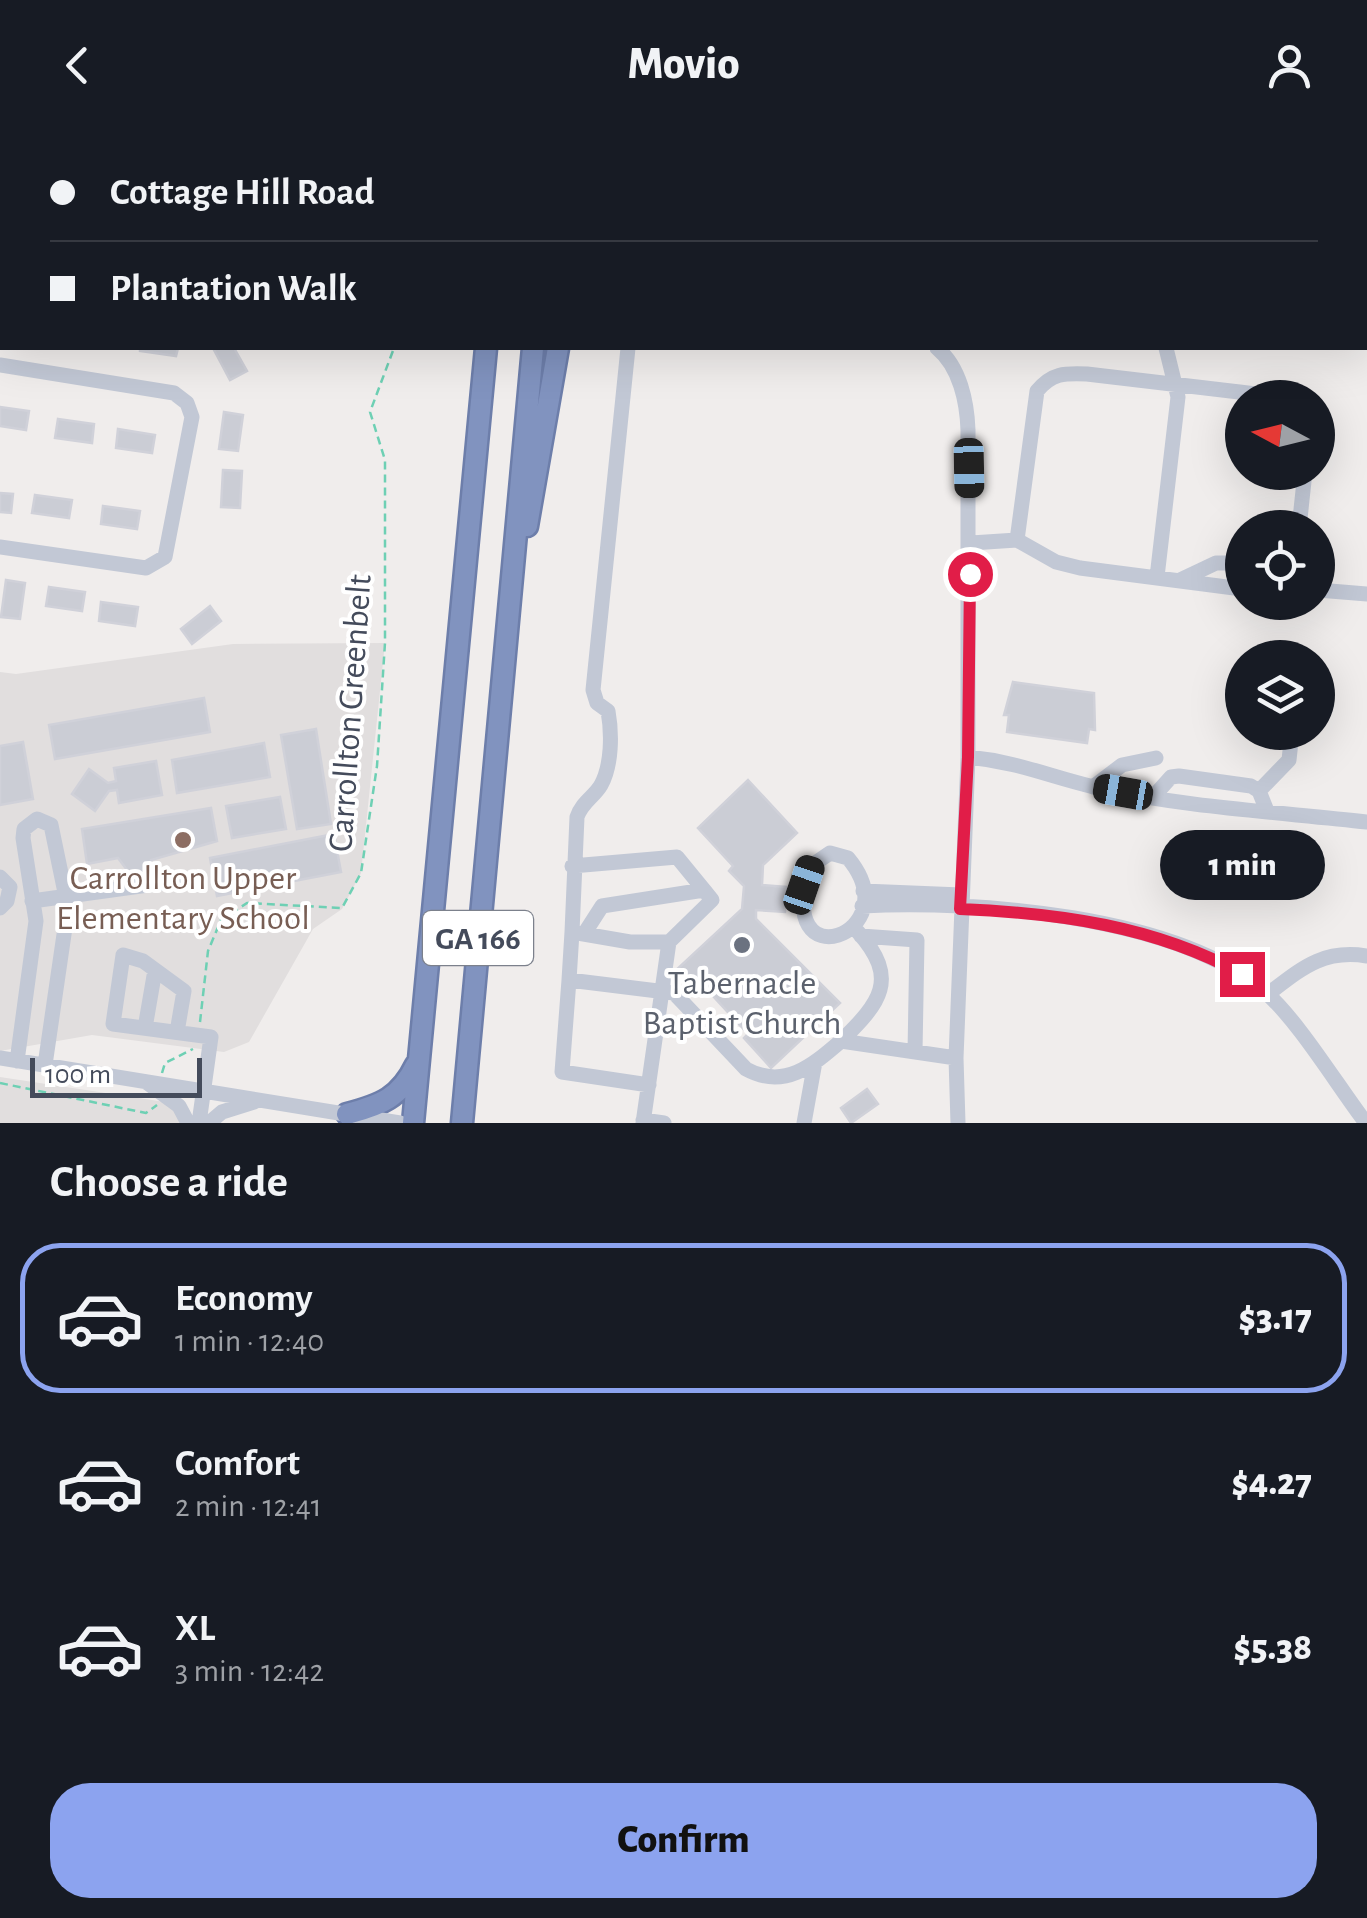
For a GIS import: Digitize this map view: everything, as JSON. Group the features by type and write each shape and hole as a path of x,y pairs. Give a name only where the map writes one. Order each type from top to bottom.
{"highway":[{"path":"478,350 482,394"},
{"name":"GA 166","path":"413,1123 486,350"},
{"name":"GA 166","path":"462,1123 532,350"},
{"path":"507,621 558,350"},
{"path":"347,1114 397,1096 421,1054"}],"street":[{"path":"628,350 593,690 610,722 608,768 600,788 581,805 572,866 578,933 569,980 562,1072 649,1086"},
{"path":"949,350 968,416 971,543 968,757 956,1058 958,1123"},
{"path":"1158,576 1178,397 1167,350"},
{"path":"0,366 174,394 187,403 192,417 166,558 146,568 0,547"},
{"path":"1017,540 1037,390 1048,378 1062,373 1225,388"},
{"path":"971,543 1017,540 1056,562 1225,587"},
{"path":"1180,580 1216,563 1225,563"},
{"path":"1335,591 1367,594"},
{"path":"1259,791 1288,760 1289,750"},
{"path":"968,757 1019,762 1093,786 1153,797 1367,822"},
{"path":"1093,786 1122,765 1164,768 1250,786 1259,791 1267,810"},
{"path":"1153,797 1164,768"},
{"path":"45,1065 68,907 51,825 37,818 24,829 22,838 36,921 8,1060 400,1123"},
{"path":"569,980 674,993 746,1069 760,1077 779,1079 816,1062 871,1012 882,990 878,960 858,932 862,878 848,858 830,853 816,860 804,885 804,910 812,931 836,938 858,932 917,940 916,1052"},
{"path":"572,866 676,857 712,900 669,942 643,1121 664,1123"},
{"path":"0,877 10,887 7,902 0,908"},
{"path":"32,901 177,881"},
{"path":"578,933 602,906 704,890"},
{"path":"862,898 961,902 1032,912 1121,927 1209,956 1268,994 1366,1123"},
{"path":"578,933 669,942"},
{"path":"1268,994 1316,958 1340,952 1367,956"},
{"path":"177,1032 184,991 155,970 124,955 114,1024 211,1037 198,1123"},
{"path":"145,1028 155,970"},
{"path":"841,1041 956,1058"},
{"path":"804,1123 816,1062"},
{"path":"143,1080 179,1106 188,1123"},
{"path":"209,1123 230,1108 261,1100"}],"path":[{"name":"Carrollton Greenbelt","path":"197,1036 208,952 221,920 247,903 342,908 362,874 377,766 384,643 386,460 370,412 393,350"},
{"path":"163,1068 165,1062 192,1049 197,1036"},
{"path":"0,1083 146,1113 159,1101"}],"shaded area":[{"name":"Carrollton Upper Elementary School","path":"385,643 361,873 342,909 313,929 249,1042 224,1052 92,1035 0,1051 0,672 16,674 233,644"},
{"path":"0,1077 165,1102 175,1108 184,1123 0,1123"}],"building":[{"path":"140,350 178,350 176,356"},
{"path":"214,350 235,350 247,371 230,380"},
{"path":"0,407 29,411 26,430 0,426"},
{"path":"224,412 243,415 238,451 219,449"},
{"path":"58,419 94,424 92,443 55,438"},
{"path":"118,429 155,435 152,453 116,448"},
{"path":"223,470 242,471 240,508 221,507"},
{"path":"0,493 13,494 11,513 0,512"},
{"path":"35,495 72,500 69,518 32,513"},
{"path":"103,506 140,511 137,529 101,524"},
{"path":"6,580 25,583 20,619 1,617"},
{"path":"49,587 85,592 82,611 46,606"},
{"path":"101,602 138,607 135,626 99,621"},
{"path":"210,606 221,621 192,644 181,629"},
{"path":"1013,682 1094,693 1095,730 1089,729 1087,743 1007,732 1009,715 1004,715"},
{"path":"204,698 210,732 55,759 49,725"},
{"path":"316,729 331,824 297,829 281,735"},
{"path":"23,742 33,799 0,805 0,746"},
{"path":"264,743 270,777 177,793 172,760"},
{"path":"156,761 162,795 119,803 117,790 109,791 95,811 72,794 89,769 108,783 116,781 114,768"},
{"name":"Tabernacle Baptist Church","path":"748,780 797,833 763,865 762,885 786,887 785,912 756,910 756,919 840,1003 771,1068 744,1038 748,1034 700,982 691,990 674,972 742,909 744,886 729,871 733,866 698,828"},
{"path":"280,797 286,829 232,838 226,806"},
{"path":"211,808 217,841 151,860 147,871 130,874 118,858 87,864 82,829"},
{"path":"334,834 341,872 217,896 210,858"},
{"path":"867,1089 878,1104 851,1123 841,1108"}],"place":[{"name":"Carrollton Upper Elementary School","path":"183,840"},
{"name":"Tabernacle Baptist Church","path":"742,945"}],"route":[{"path":"970,574 968,757 960,909 1032,912 1121,927 1209,956 1242,974"}]}
